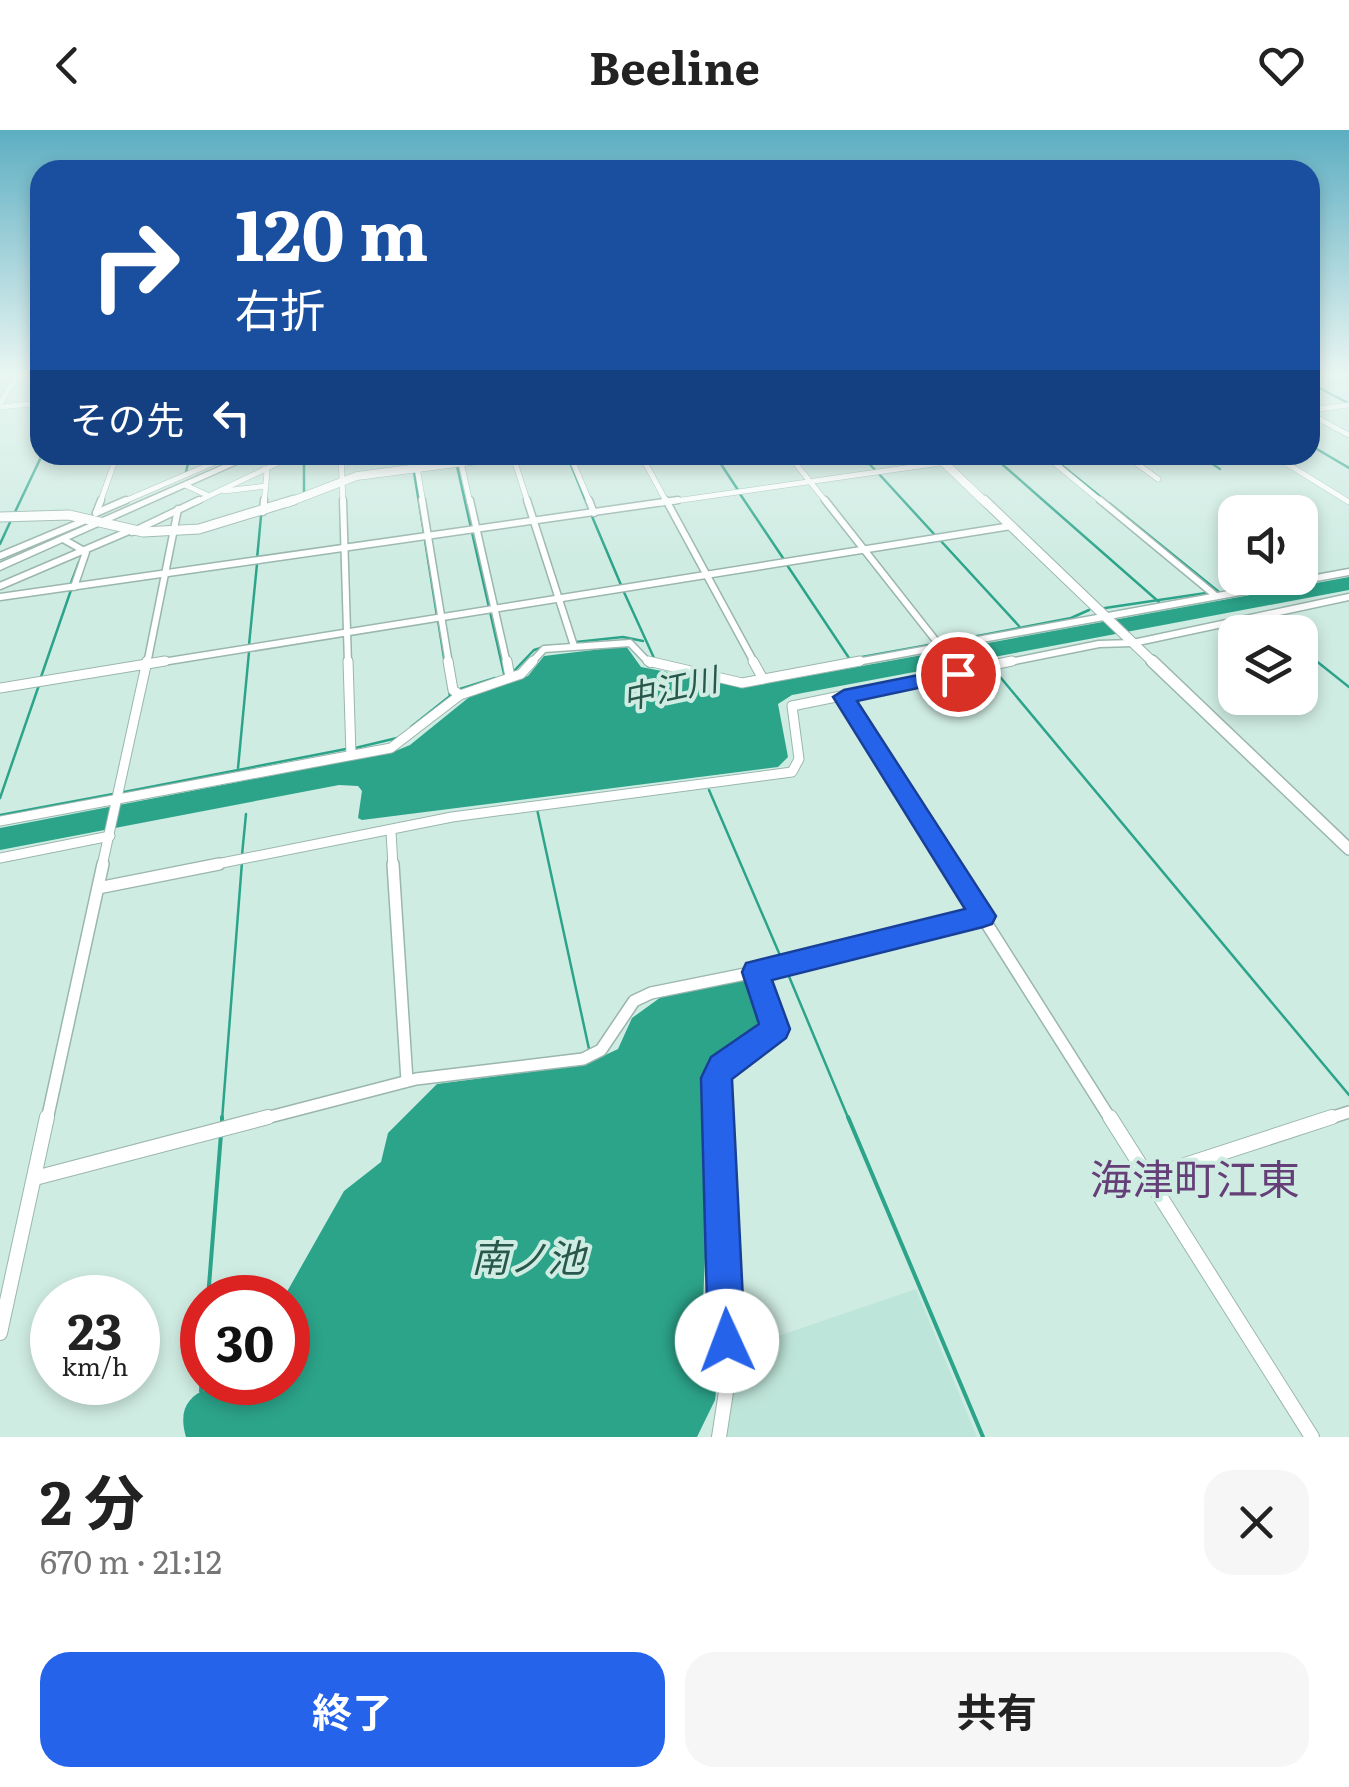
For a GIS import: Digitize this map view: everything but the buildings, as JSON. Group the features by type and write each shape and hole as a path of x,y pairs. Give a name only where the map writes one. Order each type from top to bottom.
{"main road":[{"path":"0,566 63,540 97,518 230,465"}],"street":[{"path":"97,518 114,465"},
{"path":"0,517 46,514 97,518 211,465"},
{"path":"0,586 273,465"},
{"path":"341,465 351,755"},
{"path":"417,465 454,690 460,695"},
{"path":"97,518 130,531 176,532 263,512 342,480 438,465"},
{"path":"459,465 510,676"},
{"path":"519,465 574,646"},
{"path":"574,465 594,513"},
{"path":"647,465 762,679"},
{"path":"797,465 940,646"},
{"path":"0,597 906,465"},
{"path":"946,465 1349,849"},
{"path":"1058,465 1218,593"},
{"path":"1139,465 1158,479"},
{"path":"1289,465 1349,502"},
{"path":"263,512 264,469"},
{"path":"185,485 212,493 266,486"},
{"path":"0,1333 3,1305 111,834 178,509"},
{"path":"0,556 86,519"},
{"path":"0,688 1011,526"},
{"path":"63,540 86,552 74,586"},
{"path":"1318,578 1349,572"},
{"path":"0,820 117,801 400,744 460,695 521,674 544,650 630,643 650,664 735,682 1220,595"},
{"path":"98,888 452,817 792,772 799,759 792,706 1349,598"},
{"path":"844,697 1312,1437"},
{"path":"391,832 407,1082"},
{"path":"0,858 111,834"},
{"path":"35,1178 407,1082 583,1059 601,1050 634,1001 651,993 757,977 983,916"},
{"path":"719,1437 728,1379 716,1078 722,1068 776,1029 757,977"},
{"path":"1148,1177 1349,1112"}],"shaded area":[{"path":"916,1289 977,1437 723,1437 731,1352"}],"water":[{"name":"中江川","path":"1349,577 1349,590 792,695 778,704 788,757 778,767 362,820 358,818 362,791 358,786 339,785 0,850 0,828 393,752 410,745 473,694 528,676 544,656 626,646 641,667 747,687 1250,595 1318,595 1318,583"},
{"name":"南ノ池","path":"751,979 766,1016 716,1061 706,1097 713,1105 718,1235 705,1258 703,1303 721,1352 715,1400 697,1437 186,1437 183,1417 188,1405 310,1405 310,1275 296,1275 344,1191 381,1162 388,1133 437,1084 584,1065 618,1049 632,1018 661,997"}],"waterway":[{"path":"1320,451 1349,468"},
{"path":"15,512 37,465"},
{"path":"186,472 188,465"},
{"path":"304,465 304,492"},
{"path":"571,465 589,509"},
{"path":"722,465 738,490"},
{"path":"870,465 876,471"},
{"path":"1003,465 1157,600"},
{"path":"1061,465 1102,498"},
{"path":"1214,465 1220,469"},
{"path":"457,466 505,678"},
{"path":"414,472 424,533"},
{"path":"879,474 934,534"},
{"path":"740,494 783,558"},
{"path":"1109,503 1218,591"},
{"path":"591,514 621,585"},
{"path":"257,559 261,516"},
{"path":"0,544 12,518"},
{"path":"425,540 437,616"},
{"path":"940,540 1019,626"},
{"path":"71,583 79,562"},
{"path":"249,645 257,564"},
{"path":"787,565 849,658"},
{"path":"41,677 71,590"},
{"name":"中江川","path":"623,590 654,658"},
{"path":"1157,600 1206,593"},
{"path":"1105,608 1157,600"},
{"path":"941,643 1071,618 1089,610"},
{"path":"411,727 450,696 438,620"},
{"path":"576,642 623,637 643,641"},
{"path":"862,657 934,644"},
{"path":"512,673 534,650 544,647"},
{"path":"238,768 249,652"},
{"path":"1318,662 1349,687"},
{"path":"996,672 1349,1095"},
{"path":"460,689 495,678"},
{"path":"0,798 39,685"},
{"path":"355,748 397,738"},
{"path":"124,792 346,749"},
{"path":"709,790 782,960"},
{"path":"0,815 113,794"},
{"path":"537,809 589,1049"},
{"path":"242,855 246,814"},
{"path":"222,1120 242,862"},
{"path":"763,980 788,974 849,1120"},
{"path":"848,1117 983,1437"},
{"path":"210,1275 221,1134"}],"district":[{"name":"海津町江東","path":"1195,1180"}],"route":[{"path":"727,1341 716,1078 722,1068 776,1029 755,972 983,916 844,697 958,674"}]}
